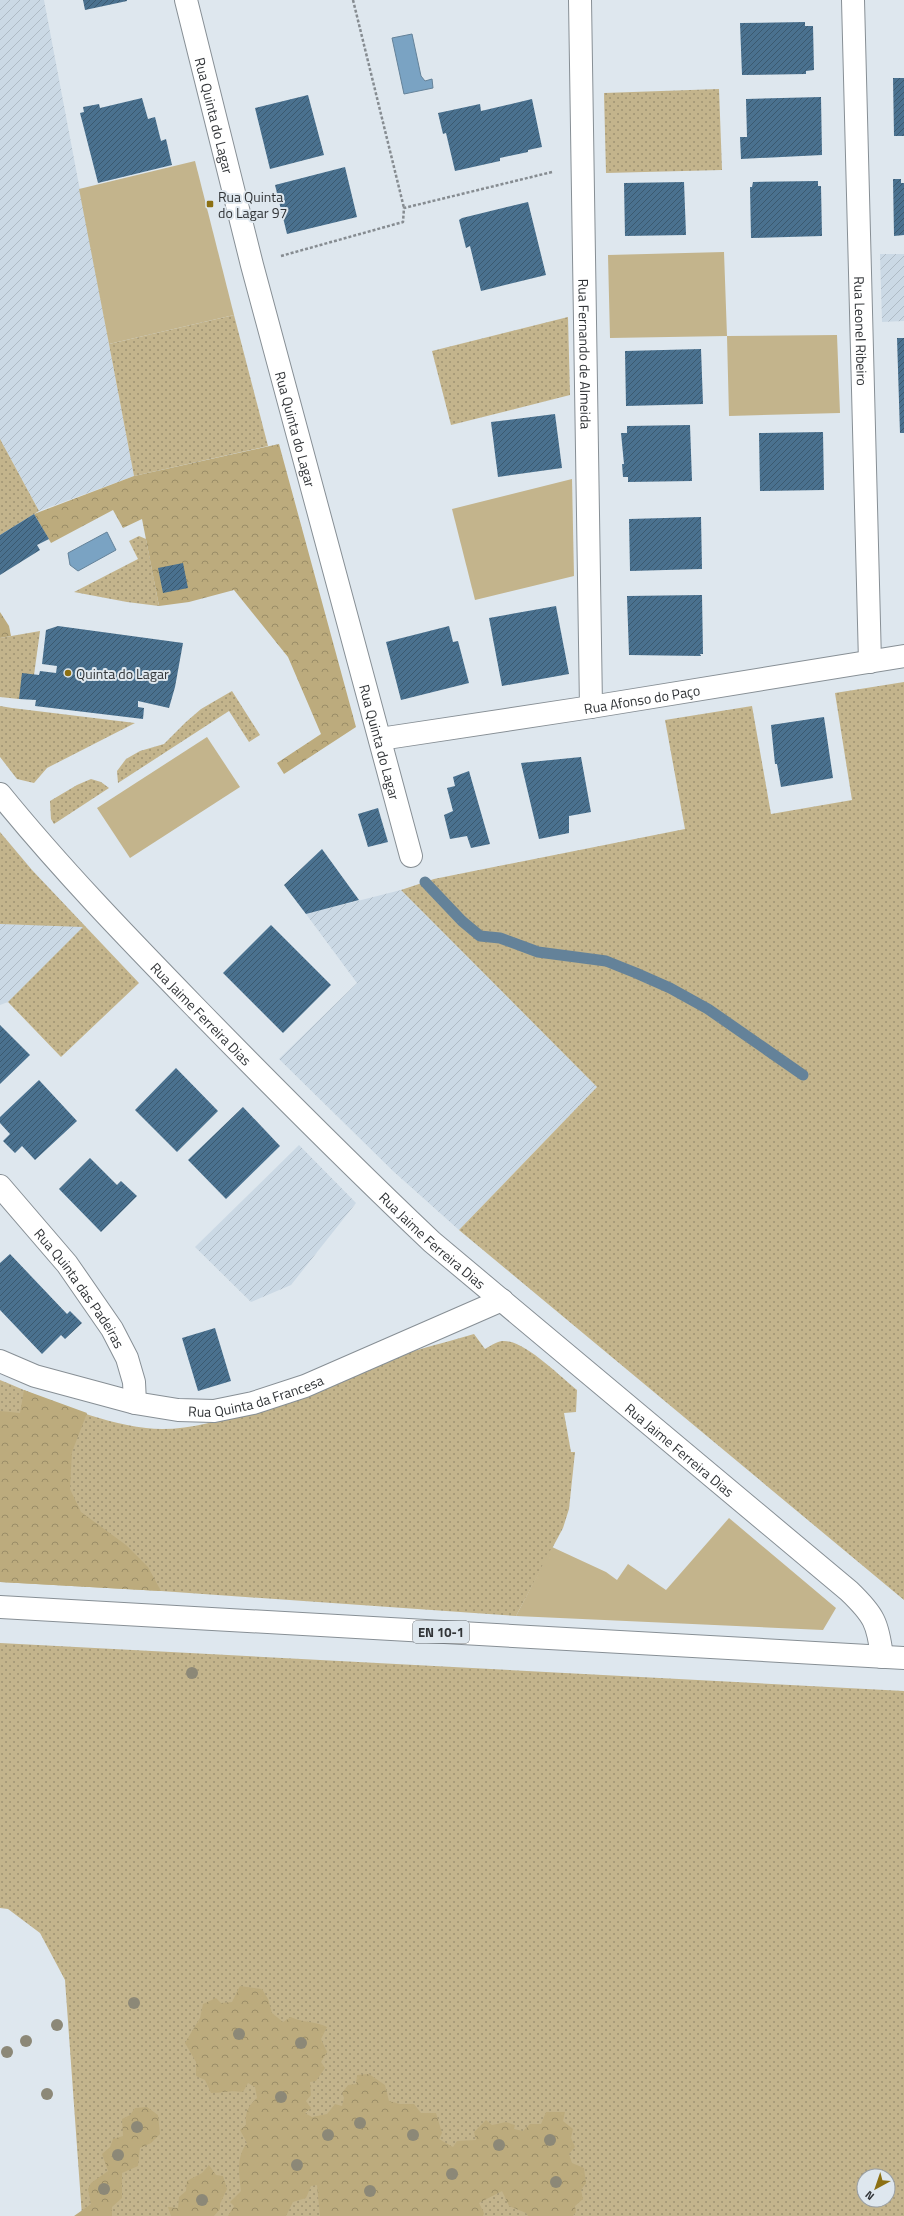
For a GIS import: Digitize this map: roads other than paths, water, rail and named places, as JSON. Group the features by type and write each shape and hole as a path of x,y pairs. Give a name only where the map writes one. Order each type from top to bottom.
{"street":[{"name":"Rua Quinta do Lagar","path":"186,0 252,264 411,856"},
{"name":"Rua Fernando de Almeida","path":"580,0 591,707"},
{"name":"Rua Leonel Ribeiro","path":"853,0 870,662"},
{"name":"Rua Afonso do Paço","path":"380,739 591,707 904,656"},
{"name":"Rua Jaime Ferreira Dias","path":"0,794 86,894 256,1070 432,1242 865,1606 875,1620 879,1633 882,1657"},
{"name":"Rua Quinta das Padeiras","path":"0,1186 67,1264 112,1329 127,1358 134,1382 135,1403"},
{"name":"Rua Quinta da Francesa","path":"0,1361 42,1378 135,1403 178,1410 214,1411 253,1402 305,1386 502,1300"},
{"name":"EN 10-1","path":"0,1607 904,1658"}],"water":[{"path":"412,34 421,76 425,81 432,79 433,88 404,94 392,38"},
{"path":"107,532 116,550 78,571 70,565 68,553"}],"waterway":[{"path":"425,882 462,921 480,936 500,938 538,952 606,961 636,973 670,988 708,1009 803,1075"}],"place":[{"name":"Rua Quinta do Lagar 97","path":"210,204"},
{"name":"Quinta do Lagar","path":"68,673"}]}
